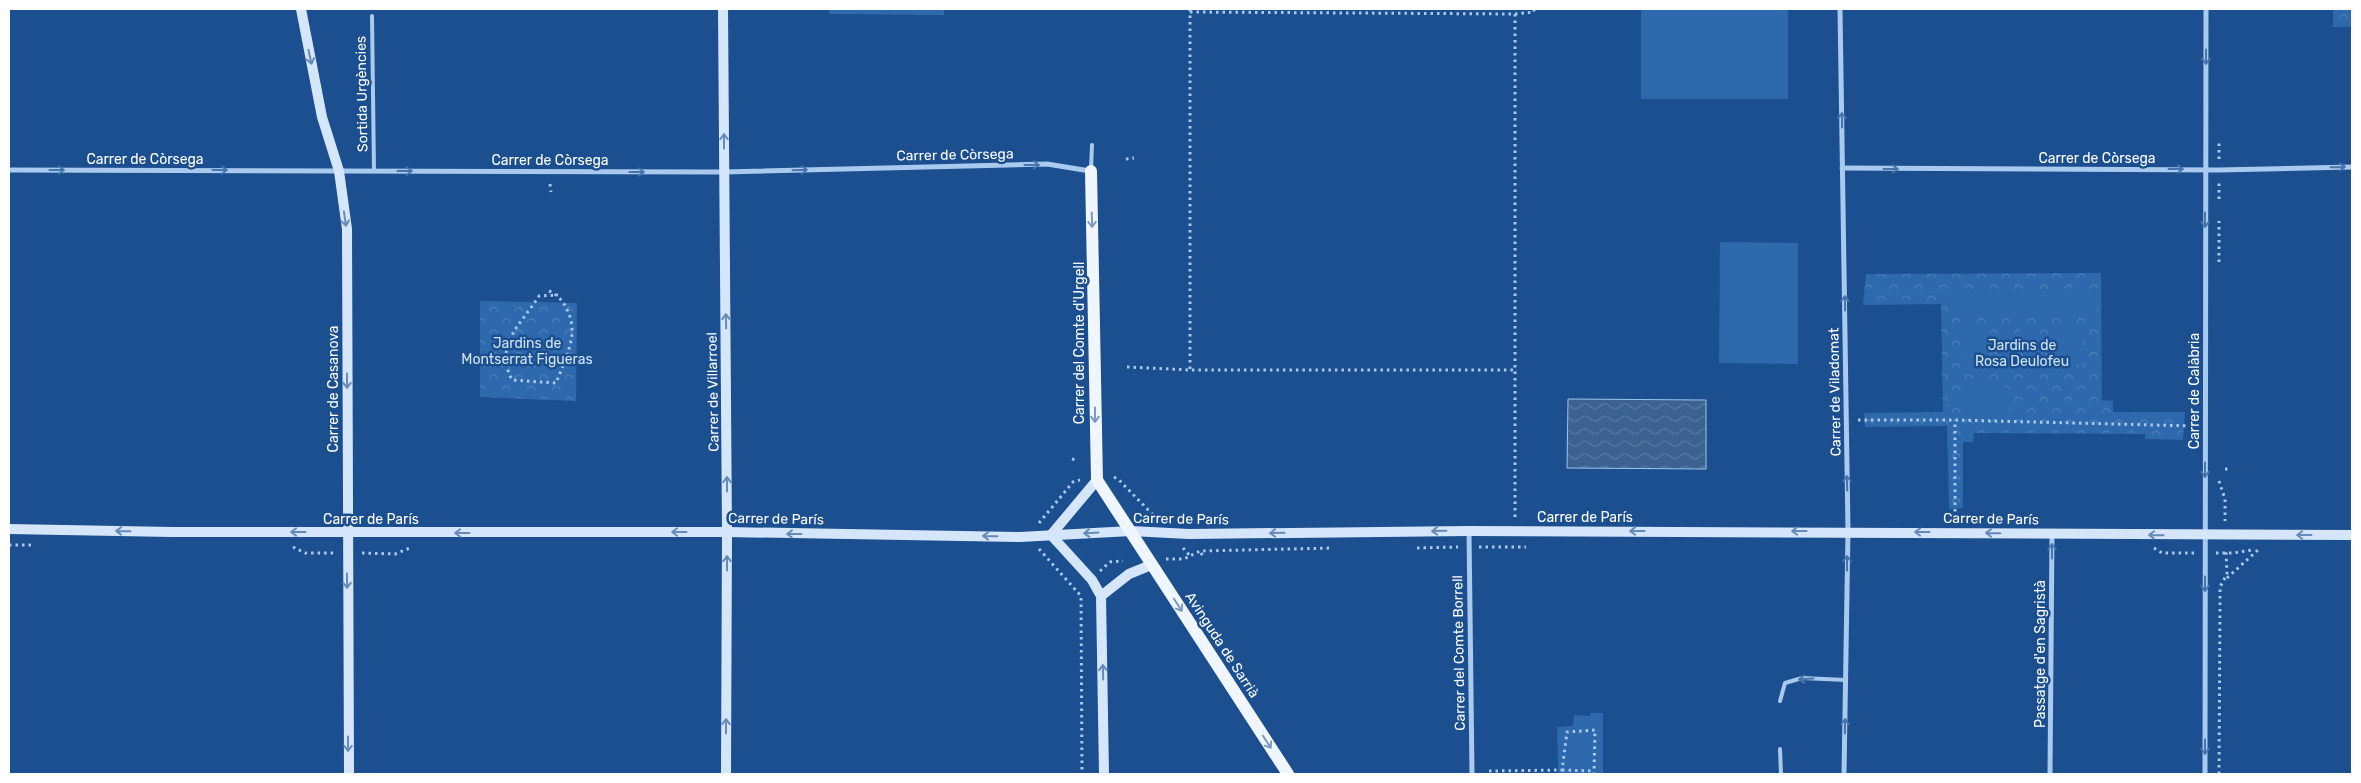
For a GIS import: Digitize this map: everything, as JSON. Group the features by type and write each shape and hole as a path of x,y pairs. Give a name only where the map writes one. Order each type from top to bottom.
{"main road":[{"name":"Carrer de Casanova","path":"301,9 322,117 339,171 347,229 349,774"},
{"name":"Carrer de Villarroel","path":"723,9 728,532 726,774"},
{"name":"Carrer del Comte d'Urgell","path":"1091,171 1097,480"},
{"path":"1104,774 1101,596 1092,580 1051,535 1097,480 1131,532"},
{"name":"Carrer de París","path":"9,529 347,533 728,532 1051,535 1131,532 1189,534 1469,531 1848,531 2205,536 2352,535"},
{"name":"Avinguda de Sarrià","path":"1131,532 1288,774"},
{"path":"1101,596 1129,574 1151,564"}],"street":[{"name":"Carrer de Viladomat","path":"1840,9 1848,531 1844,774"},
{"name":"Carrer de Calàbria","path":"2205,774 2206,9"},
{"name":"Carrer de Còrsega","path":"9,170 724,172 1037,164 1091,171"},
{"name":"Carrer de Còrsega","path":"1842,168 2205,170 2352,167"},
{"name":"Carrer del Comte Borrell","path":"1469,531 1472,774"},
{"name":"Passatge d'en Sagristà","path":"2050,774 2052,533"}],"lane":[{"name":"Sortida Urgències","path":"372,16 374,171"},
{"name":"Carrer del Comte d'Urgell","path":"1091,171 1092,144"},
{"path":"1780,701 1785,683 1802,678 1846,680"},
{"path":"1780,749 1781,774"}],"path":[{"path":"1514,517 1515,9"},
{"path":"1190,370 1190,10 1515,14 1534,12 1534,9"},
{"path":"1126,159 1134,158"},
{"path":"550,184 551,192"},
{"path":"549,291 558,294 567,308 572,333 556,383 512,380 505,367 505,347 539,296 558,294"},
{"path":"1126,367 1190,370 1515,370"},
{"path":"1858,420 1955,420 2205,426"},
{"path":"1955,420 1955,518"},
{"path":"2218,476 2225,503"},
{"path":"1115,477 1157,519"},
{"path":"1039,522 1076,480"},
{"path":"9,545 27,546"},
{"path":"1039,548 1081,596 1082,774"},
{"path":"1191,557 1200,551 1339,548"},
{"path":"1408,548 1426,548"},
{"path":"2219,774 2220,587 2227,574 2226,549"},
{"path":"2225,579 2260,549"},
{"path":"1201,553 1204,558"},
{"path":"1100,571 1110,562 1120,561"},
{"path":"1489,772 1562,770 1594,773 1595,730 1567,732 1562,770"}],"green space":[{"path":"829,9 944,9 944,15 829,14"},
{"path":"1641,9 1788,9 1788,99 1641,99"},
{"path":"2333,9 2352,9 2352,27 2333,27"},
{"path":"1720,242 1798,243 1798,364 1719,363"},
{"name":"Jardins de Rosa Deulofeu","path":"2101,273 2102,400 2113,401 2113,412 2185,412 2183,440 2145,439 2145,434 1974,433 1973,442 1963,442 1963,508 1949,509 1947,426 1865,427 1864,413 1943,412 1941,304 1863,305 1866,274"},
{"path":"2096,293 2097,311 1948,312 1948,294"},
{"name":"Jardins de Montserrat Figueras","path":"480,301 577,303 576,401 480,397"},
{"path":"2082,324 2082,365 2049,364 2049,325"},
{"path":"1965,325 1986,325 1986,356 1965,355"},
{"path":"2020,325 2035,325 2036,342 2020,342"},
{"path":"1965,380 2004,380 2010,414 1964,412"},
{"path":"1591,713 1603,713 1603,774 1558,773 1557,727 1573,726 1574,715 1590,716"}],"water":[{"path":"1568,399 1706,400 1706,469 1567,468"}]}
